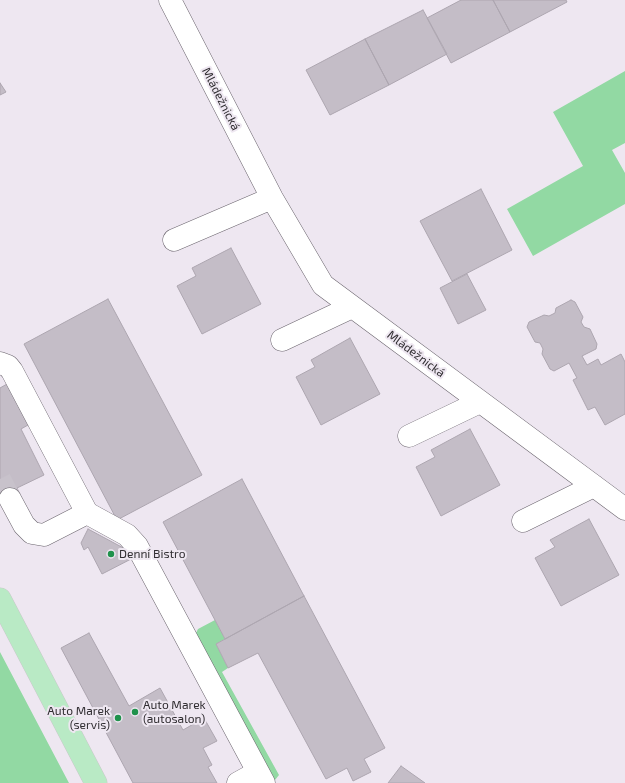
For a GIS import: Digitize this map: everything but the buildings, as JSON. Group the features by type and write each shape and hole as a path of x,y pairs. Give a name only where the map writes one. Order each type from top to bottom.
{"main road":[{"path":"0,598 96,783"}],"street":[{"name":"Mládežnická","path":"170,0 244,146 272,198 323,285 625,509"},
{"path":"174,240 272,198"},
{"path":"282,340 352,307"},
{"path":"0,363 8,366 12,371 87,513 127,535 137,546 261,778 238,783"},
{"path":"408,436 480,402"},
{"path":"523,521 594,486"},
{"path":"10,499 24,525 32,533 44,534 87,513"}],"green space":[{"path":"625,71 625,143 612,150 625,173 625,204 533,256 507,209 583,166 553,112"},
{"path":"215,620 225,639 216,644 228,668 222,672 279,775 275,780 195,635 198,629"},
{"path":"0,652 69,783 0,783"}],"tunnel":[{"path":"0,479 10,499"}],"place":[{"name":"Denní Bistro","path":"111,554"},
{"name":"Auto Marek (autosalon)","path":"135,712"},
{"name":"Auto Marek (servis)","path":"118,718"}]}
